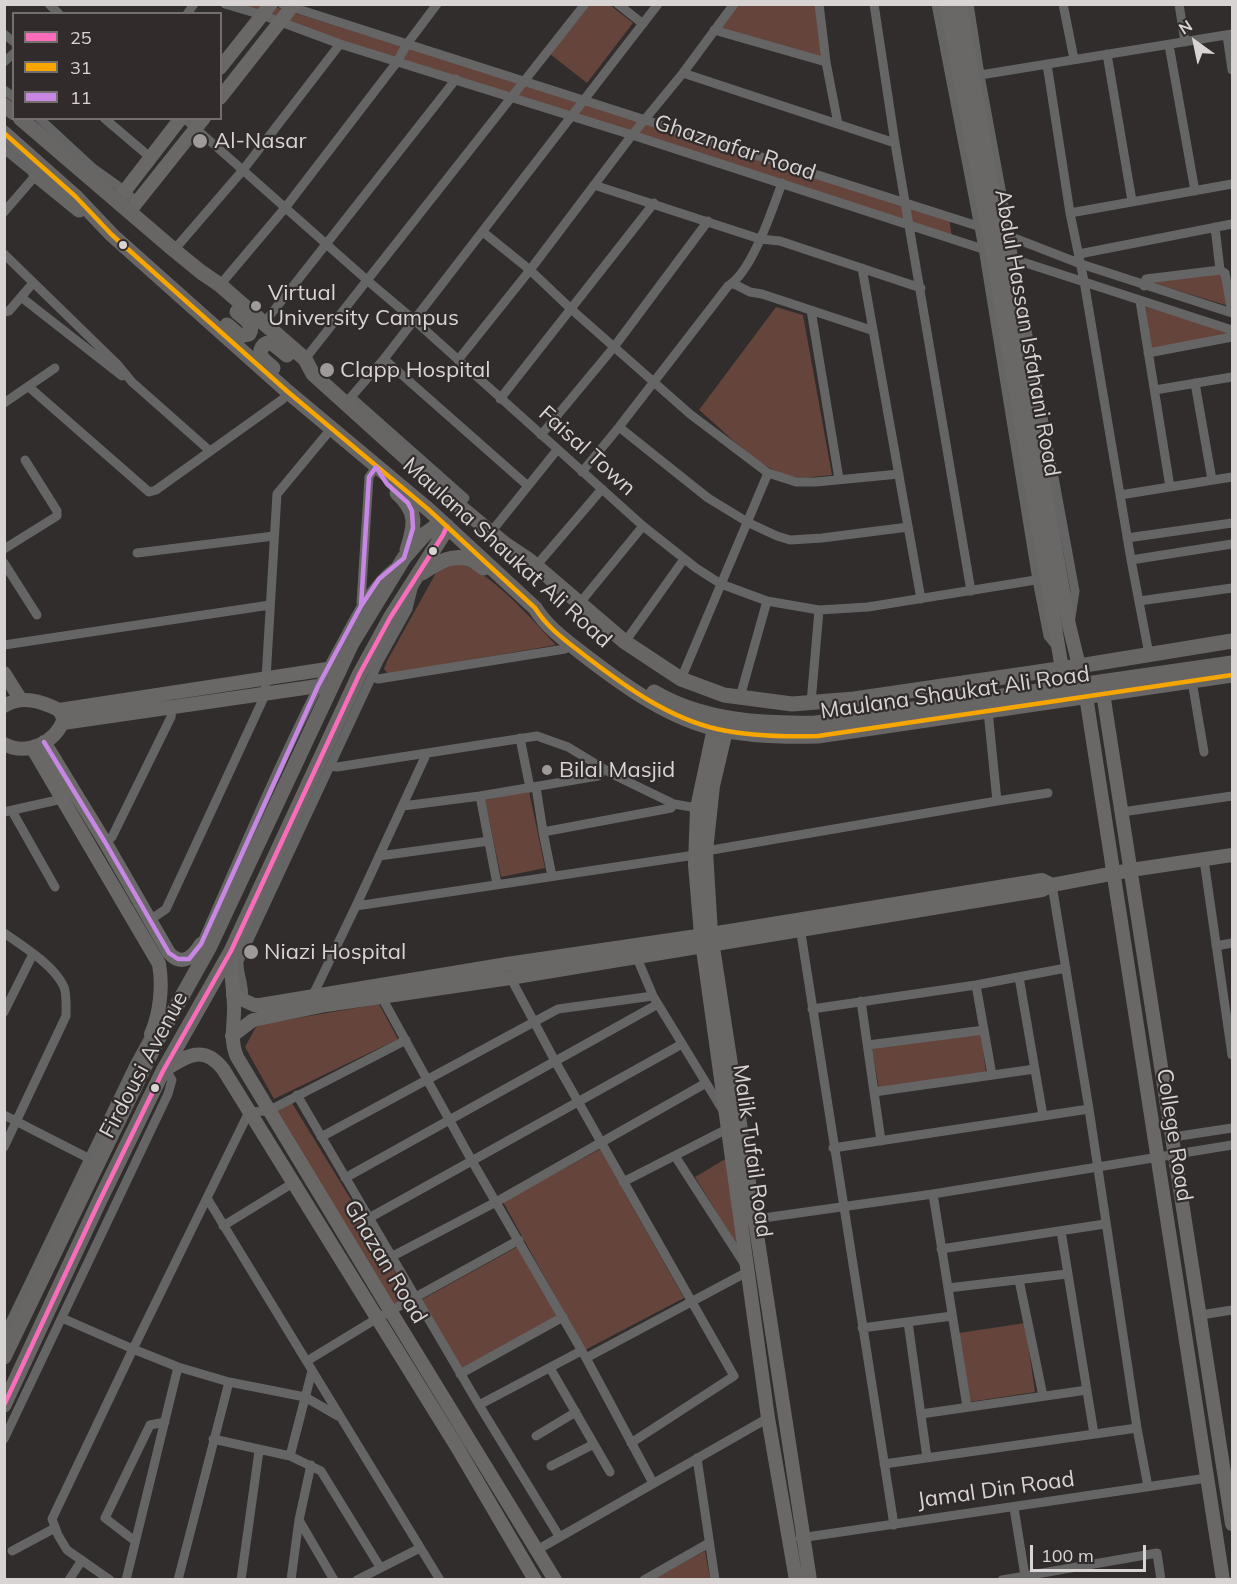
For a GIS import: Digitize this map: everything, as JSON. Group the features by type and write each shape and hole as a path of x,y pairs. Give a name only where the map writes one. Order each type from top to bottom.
{"main road":[{"name":"Maulana Shaukat Ali Road","path":"23,120 127,202 174,250 220,285 305,359 313,374 348,400 458,505 625,642 681,679 724,695 776,702 811,703 854,699 1062,669 1233,641"},
{"name":"Maulana Shaukat Ali Road","path":"4,133 75,196 101,225 288,392 445,524 505,579 535,608 543,620 569,643 622,682 680,717 720,730 818,736 1233,675"},
{"path":"36,175 66,201 101,225"},
{"path":"177,293 201,303 240,336 249,334 250,324 207,284 201,272"},
{"path":"306,407 288,382 262,357 261,349 267,344 273,344 300,367 313,374"},
{"path":"376,467 387,484 408,503 412,511 413,528 404,558"},
{"name":"Firdousi Avenue","path":"4,1357 155,1036 205,946 309,736 324,688 333,670 404,558 425,534 445,524"},
{"name":"Firdousi Avenue","path":"4,1405 56,1313 98,1204 163,1071 231,951 325,764 360,673 443,535 445,524"},
{"path":"416,577 441,561 457,558 473,561 505,579"},
{"path":"531,566 595,627 685,687 714,698 770,708 817,709 862,704 1115,667 1233,646"},
{"path":"535,608 550,614 590,648 657,694 694,710 729,719 790,724 833,722 1233,663"},
{"path":"895,693 889,702 889,711 903,723"},
{"path":"854,699 868,707 872,714 870,720 855,731"},
{"path":"309,736 319,727 326,730 318,755 325,764"},
{"path":"82,1195 73,1226 75,1231 82,1231 98,1204"},
{"path":"33,1296 58,1258 63,1258 66,1265 56,1313"}],"street":[{"name":"Ghaznafar Road","path":"225,4 266,10 280,23 340,44 782,183 1233,330"},
{"path":"220,285 285,208 397,62 407,44 437,4"},
{"path":"305,359 585,4"},
{"path":"618,4 643,24"},
{"path":"348,400 384,359 585,102 658,4"},
{"path":"458,360 530,270 632,135 683,74 734,4"},
{"path":"819,4 826,62 838,124"},
{"path":"874,4 895,143 971,591"},
{"path":"936,4 998,253"},
{"name":"Abdul Hassan Isfahani Road","path":"946,4 994,232 1069,625 1079,666"},
{"name":"Abdul Hassan Isfahani Road","path":"960,4 976,76 994,232"},
{"path":"969,4 976,76 1230,34 1233,70"},
{"path":"1063,4 1074,59"},
{"path":"1179,4 1185,42"},
{"name":"Ghaznafar Road","path":"289,6 907,203 1144,286 1232,313"},
{"path":"222,96 280,23 289,6"},
{"path":"222,65 266,10"},
{"path":"714,30 826,62"},
{"path":"174,250 243,170 340,44"},
{"path":"1169,45 1195,191"},
{"path":"1107,54 1132,201"},
{"path":"1047,64 1070,213 1081,264 1149,654"},
{"path":"683,74 895,143"},
{"path":"264,323 456,80"},
{"path":"41,120 90,172"},
{"path":"106,120 151,158"},
{"path":"127,202 151,158 180,120"},
{"path":"127,202 200,124"},
{"name":"Faisal Town","path":"200,124 243,170 414,320 556,450 643,526 684,559 721,584 767,601 819,610 868,607 1042,579"},
{"path":"4,149 36,175 4,212"},
{"path":"582,471 728,286 738,278 760,239 782,183"},
{"path":"1070,213 1233,184"},
{"path":"594,185 760,239 780,241 921,288"},
{"path":"500,399 654,203"},
{"path":"541,435 614,347 708,221"},
{"path":"1079,254 1233,224"},
{"path":"1215,227 1220,270"},
{"path":"483,232 530,270 690,414 768,473 796,482 898,474"},
{"name":"Abdul Hassan Isfahani Road","path":"998,253 1042,579 1062,669"},
{"path":"4,254 118,365 132,382"},
{"path":"862,268 871,330 921,599"},
{"path":"1144,286 1146,279 1220,270 1225,273 1232,313"},
{"path":"4,312 9,311 33,283"},
{"path":"732,283 750,292 871,330"},
{"path":"21,297 102,362 132,382 210,451"},
{"path":"1140,301 1170,487"},
{"path":"811,310 839,479"},
{"path":"1148,353 1233,337"},
{"path":"384,359 528,486"},
{"path":"4,403 55,368"},
{"path":"1155,390 1233,377"},
{"path":"1195,383 1212,480"},
{"path":"29,387 149,492 156,490 283,399 288,392"},
{"path":"619,427 708,498 748,523 790,540 908,527"},
{"path":"150,920 165,909 266,695 265,678 277,494 331,429"},
{"path":"491,532 556,450"},
{"path":"4,549 57,516 57,512 25,460"},
{"path":"361,606 369,477 376,467"},
{"path":"681,679 768,473"},
{"path":"1120,495 1233,477"},
{"path":"531,566 602,489"},
{"path":"1127,538 1233,523"},
{"path":"579,604 643,526"},
{"path":"137,554 274,536"},
{"path":"1131,560 1233,544"},
{"path":"4,744 16,749 38,745 61,717 265,678 333,670 361,606 380,579 404,558"},
{"path":"625,642 684,559"},
{"path":"4,563 37,615"},
{"path":"238,997 245,993 239,961 325,764 408,609 416,577"},
{"path":"1139,601 1233,588"},
{"path":"740,697 767,601"},
{"path":"4,645 270,605"},
{"path":"811,703 819,610"},
{"path":"372,677 378,679 565,649 569,643"},
{"path":"4,674 9,703 40,702 61,717 172,708 324,688"},
{"path":"1192,681 1204,752"},
{"path":"38,745 105,842 170,953 178,960 189,959 205,946 324,688"},
{"name":"College Road","path":"1103,693 1228,1475 1232,1520"},
{"name":"College Road","path":"1086,696 1223,1580"},
{"path":"105,842 112,837 171,717 172,708"},
{"path":"988,711 997,801"},
{"name":"Malik Tufail Road","path":"720,730 697,808 707,941 724,1112 749,1220 748,1270 768,1418 797,1539 810,1580"},
{"name":"Malik Tufail Road","path":"700,853 713,786 720,730"},
{"path":"325,764 337,767 537,736 568,747 604,769 674,804 697,808"},
{"path":"520,738 552,876"},
{"path":"4,1335 134,1065 155,1036 159,1006 159,963 62,799 38,745"},
{"path":"313,995 357,906 425,758 424,754"},
{"path":"403,806 533,788 598,776 604,769"},
{"path":"357,906 700,853 1048,793"},
{"path":"480,796 497,884"},
{"path":"1122,812 1233,796"},
{"path":"56,887 8,811 62,799"},
{"path":"543,832 671,808 674,804"},
{"path":"379,856 489,841"},
{"path":"238,997 254,1005 260,1005 507,963 707,941 1042,880 1052,885 1131,870 1233,855"},
{"path":"1204,860 1231,1029 1233,1055"},
{"path":"1052,885 1148,1487"},
{"path":"800,925 833,1148 894,1525"},
{"path":"4,933 33,954 60,981 66,995 66,1016 4,1147"},
{"path":"232,1036 248,1023 261,1018 381,996 637,958 707,941"},
{"name":"Malik Tufail Road","path":"707,941 797,1539 796,1580"},
{"path":"1216,946 1233,943"},
{"name":"Ghazan Road","path":"231,951 230,973 238,997 232,1036 237,1057 555,1580"},
{"path":"4,1012 33,954"},
{"path":"637,958 655,1000 724,1112"},
{"path":"507,963 510,978 533,1022 734,1376 631,1443"},
{"path":"812,1009 976,985 1066,968"},
{"path":"1019,977 1043,1116"},
{"path":"976,985 992,1075"},
{"path":"381,996 653,1483"},
{"path":"321,1137 558,1009 568,1006 655,1000"},
{"path":"345,1178 555,1061 655,1000"},
{"path":"861,1001 881,1141"},
{"path":"868,1045 984,1030"},
{"path":"110,1580 67,1550 52,1519 132,1349 249,1112 268,1111 406,1040"},
{"path":"369,1218 682,1044"},
{"name":"Ghazan Road","path":"163,1071 194,1055 211,1056 223,1069 457,1447 533,1579"},
{"path":"874,1092 1035,1069"},
{"path":"4,1439 56,1313 168,1094 171,1080 169,1075 163,1071"},
{"path":"392,1257 496,1202 706,1083"},
{"path":"297,1095 479,1406 559,1536"},
{"path":"833,1148 1089,1109"},
{"path":"4,1115 90,1159"},
{"path":"1173,1137 1233,1128"},
{"path":"623,1182 727,1129"},
{"path":"749,1220 933,1194 1233,1145"},
{"path":"479,1406 550,1368 583,1355 691,1301 748,1270 675,1155"},
{"path":"224,1226 293,1183"},
{"path":"933,1194 967,1407"},
{"path":"207,1198 440,1580"},
{"path":"941,1249 1105,1224"},
{"path":"1061,1231 1094,1434"},
{"path":"307,1361 376,1319 519,1240"},
{"path":"948,1288 1067,1274"},
{"path":"1019,1280 1043,1396"},
{"path":"1201,1315 1233,1310"},
{"path":"56,1313 132,1349 178,1367 229,1382 305,1397 340,1417"},
{"path":"862,1328 952,1316"},
{"path":"460,1374 562,1317"},
{"path":"908,1322 927,1458"},
{"path":"126,1580 178,1367"},
{"path":"550,1368 610,1472"},
{"path":"290,1456 312,1371"},
{"path":"178,1580 229,1382"},
{"path":"921,1414 1087,1390"},
{"path":"537,1436 576,1412"},
{"path":"537,1550 768,1418"},
{"path":"135,1541 105,1518 150,1425 165,1422"},
{"path":"884,1464 1137,1428"},
{"path":"213,1439 259,1451 290,1456 321,1471 380,1567"},
{"path":"551,1466 594,1444"},
{"path":"241,1580 259,1451"},
{"path":"697,1458 715,1580"},
{"path":"291,1580 299,1520 311,1465"},
{"name":"Jamal Din Road","path":"797,1539 1207,1478"},
{"path":"1014,1508 1025,1576"},
{"path":"1214,1517 1232,1520"},
{"path":"299,1520 334,1580"},
{"path":"12,1551 55,1528"},
{"path":"649,1578 709,1543"},
{"path":"357,1580 420,1548"},
{"path":"1002,1580 1157,1554 1161,1580"},
{"path":"69,1580 82,1560"}],"shaded area":[{"path":"223,5 269,5 949,217 952,238"},
{"path":"590,5 610,5 633,23 587,83 550,54"},
{"path":"734,5 819,5 826,62 714,30"},
{"path":"1222,273 1229,306 1146,281"},
{"path":"776,307 803,315 832,475 799,478 782,474 744,450 699,410"},
{"path":"1146,307 1224,330 1229,335 1151,351"},
{"path":"457,564 482,574 496,585 556,645 388,674 384,669 387,661 437,571"},
{"path":"529,791 545,868 501,877 485,800"},
{"path":"379,1004 398,1039 274,1099 245,1047 257,1025"},
{"path":"981,1033 986,1073 879,1089 872,1048"},
{"path":"292,1103 410,1296 393,1307 277,1111"},
{"path":"600,1149 684,1298 585,1350 503,1202"},
{"path":"727,1158 743,1256 695,1177"},
{"path":"517,1247 558,1316 460,1369 421,1300"},
{"path":"1025,1323 1035,1392 969,1402 959,1333"},
{"path":"705,1551 710,1579 656,1578"}],"transit line":[{"name":"31","path":"4,133 75,196 112,235 288,392 429,510 535,608 559,635 633,690 682,717 717,729 742,733 818,736 1232,675"},
{"name":"11","path":"44,742 169,953 178,959 189,959 201,944 318,686 361,606 379,579 404,558 413,528 412,511 408,503 387,484 376,467 369,477 361,606"},
{"name":"25","path":"4,1405 163,1071 231,951 360,673 390,618 447,526"}],"place":[{"name":"Al-Nasar","path":"200,141"},
{"name":"Virtual University Campus","path":"256,306"},
{"name":"Clapp Hospital","path":"327,370"},
{"name":"Bilal Masjid","path":"547,770"},
{"name":"Niazi Hospital","path":"251,952"}]}
